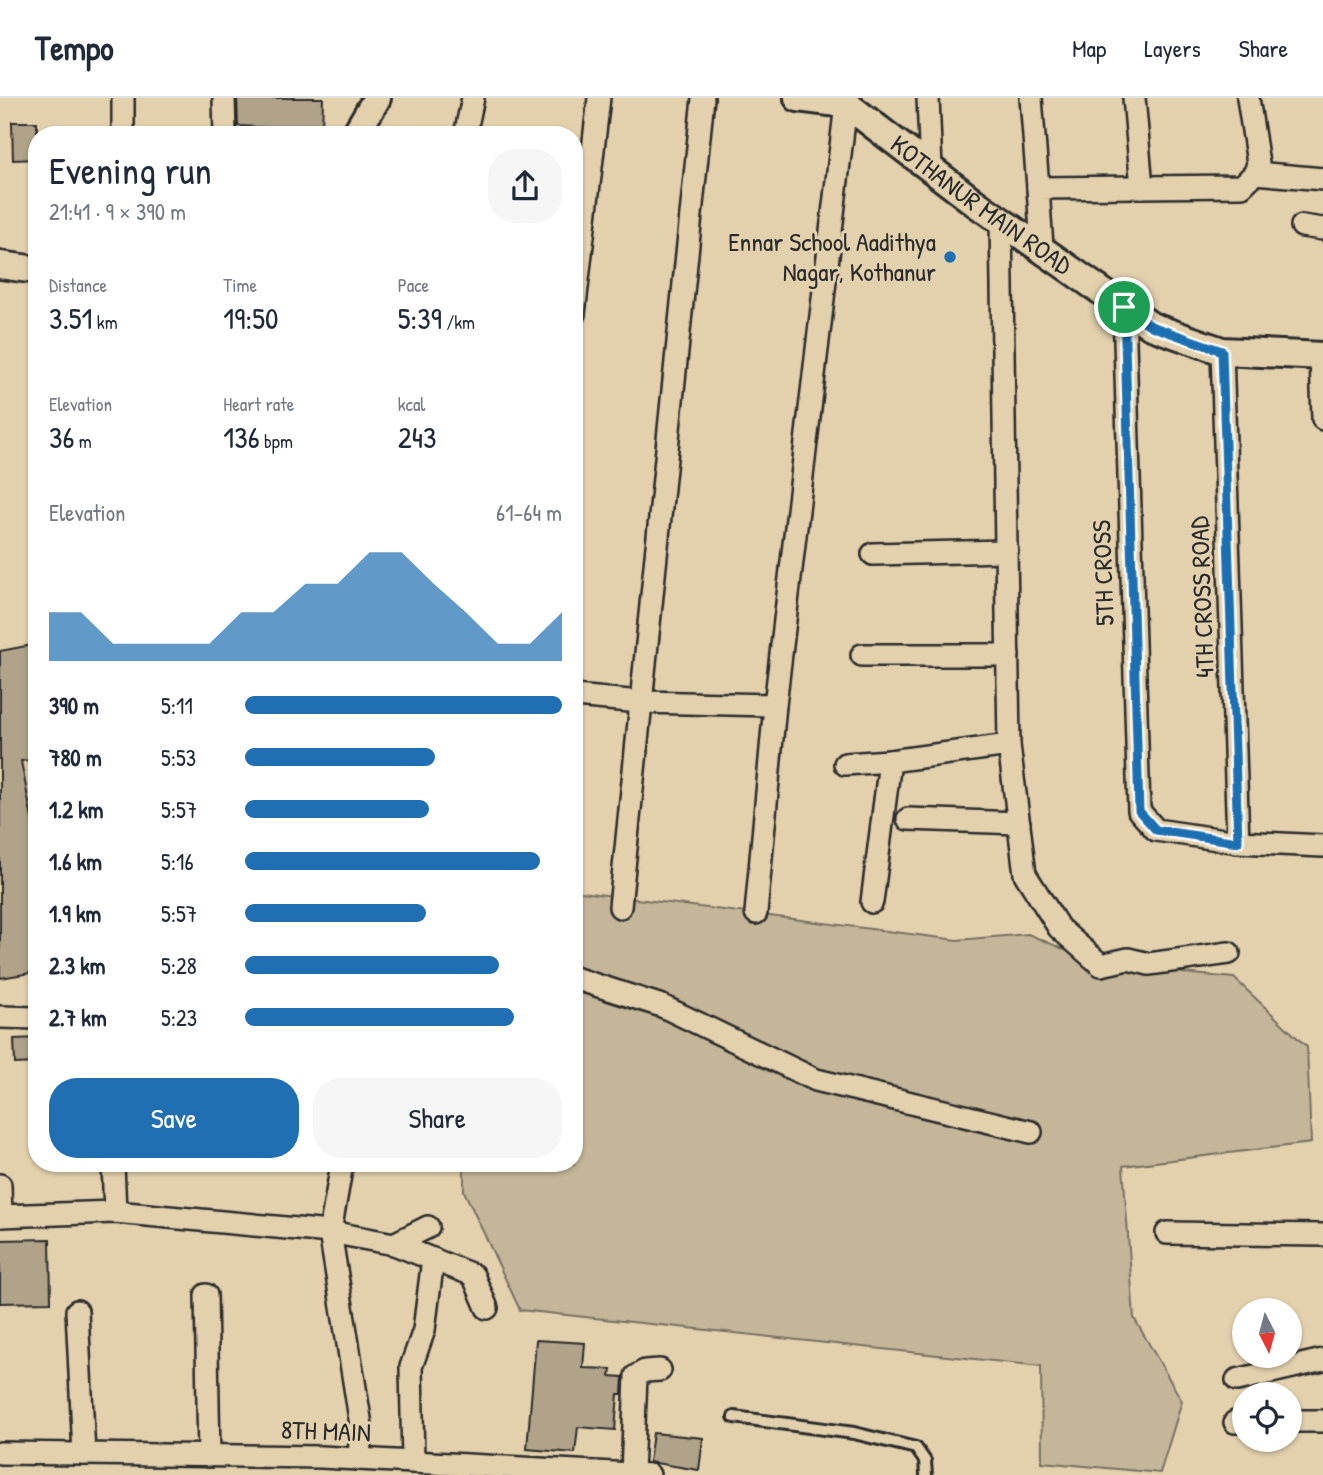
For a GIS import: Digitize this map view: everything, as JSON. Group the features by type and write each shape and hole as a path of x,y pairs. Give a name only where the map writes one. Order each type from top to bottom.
{"street":[{"path":"123,98 123,126"},
{"path":"225,98 225,126"},
{"path":"360,126 377,98"},
{"path":"467,126 473,98"},
{"path":"583,236 599,98"},
{"path":"620,907 703,98"},
{"path":"756,913 775,705 846,104 798,98"},
{"path":"928,98 931,169"},
{"path":"1031,98 1042,247"},
{"path":"1134,98 1142,187"},
{"path":"1038,188 1242,186 1255,173 1258,163 1248,98"},
{"name":"KOTHANUR MAIN ROAD","path":"846,104 1001,220 1151,326 1222,351 1322,356"},
{"path":"1255,173 1323,179"},
{"path":"1001,220 1009,745 1025,874 1059,928 1101,965 1128,959 1149,964 1229,953"},
{"path":"0,265 28,269"},
{"name":"5TH CROSS","path":"1124,307 1139,811 1156,830 1238,842"},
{"name":"4TH CROSS ROAD","path":"1222,351 1238,842"},
{"path":"1322,356 1323,419"},
{"path":"873,554 1006,551"},
{"path":"862,654 1008,655"},
{"path":"583,697 641,702 775,705"},
{"path":"845,764 890,761 1009,745"},
{"path":"872,901 890,761"},
{"path":"908,819 1018,823"},
{"path":"1238,842 1323,846"},
{"path":"583,981 662,1006 816,1080 1031,1132"},
{"path":"0,1017 28,1018"},
{"path":"113,1172 115,1212"},
{"path":"341,1172 330,1232 361,1425 359,1459"},
{"path":"0,1185 1,1216 115,1212 330,1232 394,1244 473,1275 487,1308"},
{"path":"394,1244 428,1227"},
{"path":"1167,1233 1323,1235"},
{"path":"413,1462 411,1367 424,1330 433,1259"},
{"path":"206,1295 209,1456"},
{"path":"77,1311 83,1454"},
{"path":"1237,1380 1323,1360"},
{"path":"641,1475 636,1376 660,1370"},
{"path":"1302,1421 1323,1421"},
{"name":"8TH MAIN","path":"0,1454 359,1459 641,1475"}],"lane":[{"path":"734,1417 854,1433 916,1448 925,1461 926,1475"}],"shaded area":[{"path":"583,892 957,940 1028,934 1101,965 1234,978 1307,1047 1311,1143 1123,1166 1134,1318 1182,1401 1160,1473 1042,1462 1041,1366 520,1310 464,1191 464,1172 583,1172"}],"building":[{"path":"237,98 323,98 322,126 238,126"},
{"path":"12,122 37,122 37,126 28,126 28,159 13,160"},
{"path":"28,646 28,760 21,761 28,798 28,973 0,978 0,651"},
{"path":"28,1038 28,1063 15,1064 14,1039"},
{"path":"50,1239 51,1302 0,1303 0,1240"},
{"path":"536,1340 585,1343 583,1368 611,1369 610,1376 623,1377 622,1394 618,1394 615,1430 578,1427 575,1453 527,1449"},
{"path":"653,1433 703,1438 699,1470 649,1462"}],"place":[{"name":"Ennar School Aadithya Nagar, Kothanur","path":"950,257"}],"route":[{"path":"1124,307 1151,326 1222,351 1238,842 1156,830 1139,811 1124,307"}]}
